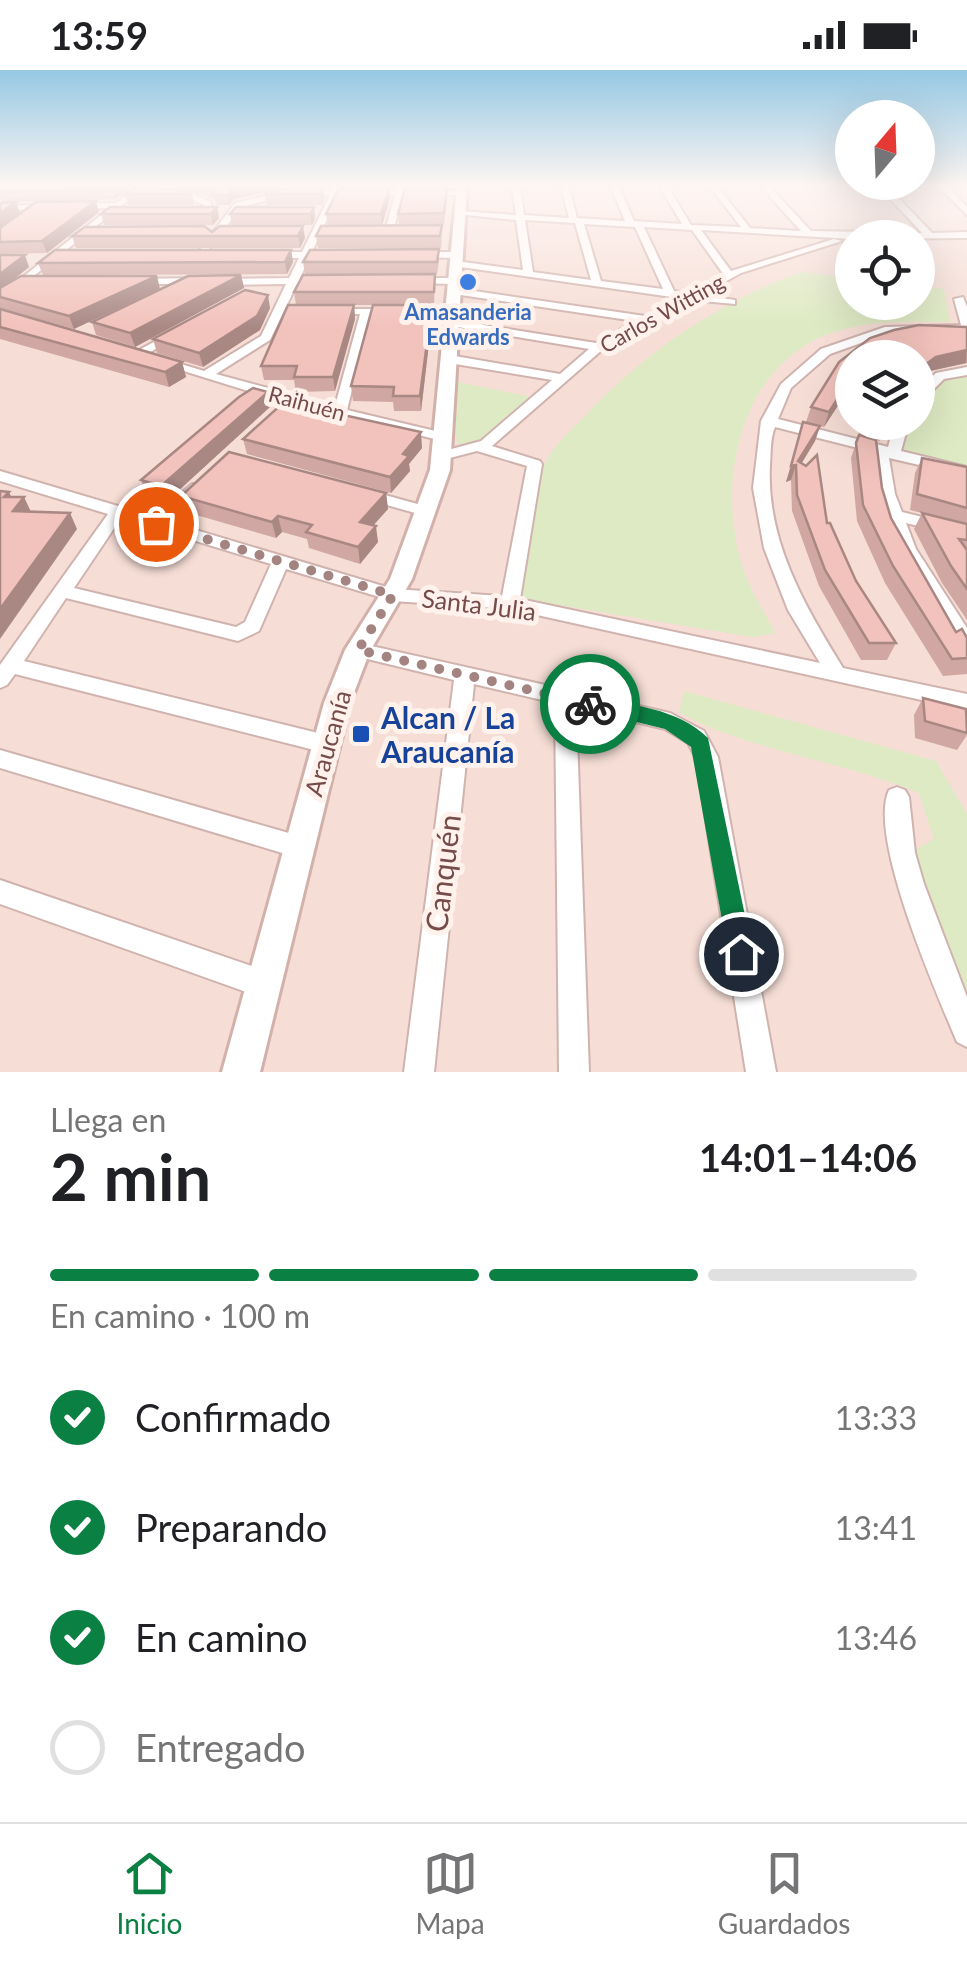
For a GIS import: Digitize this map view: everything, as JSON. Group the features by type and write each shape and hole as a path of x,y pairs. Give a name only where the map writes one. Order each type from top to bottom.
{"street":[{"path":"0,300 82,234"},
{"path":"194,280 187,274 196,256 217,234"},
{"path":"206,375 266,338 317,234"},
{"name":"Araucanía","path":"240,1072 326,744 358,650 393,595 426,510 443,447 455,286 454,234"},
{"path":"522,234 528,274"},
{"path":"581,234 597,284"},
{"path":"640,234 670,294"},
{"path":"696,234 728,275"},
{"path":"756,234 780,258"},
{"path":"805,234 835,235"},
{"path":"935,236 967,235"},
{"name":"Carlos Witting","path":"443,447 480,448 598,346 728,275 835,241"},
{"path":"32,260 82,255"},
{"path":"196,256 218,255"},
{"path":"254,255 335,255"},
{"path":"408,255 731,302"},
{"path":"155,299 194,280"},
{"path":"124,282 328,281"},
{"path":"404,281 646,319"},
{"path":"22,282 49,282"},
{"path":"242,299 268,282"},
{"path":"835,672 805,625 769,539 759,477 768,421 798,373 844,339 891,327 967,326 958,299"},
{"path":"314,311 452,317 598,346"},
{"path":"340,412 366,311"},
{"path":"280,312 297,312"},
{"path":"136,354 190,327"},
{"name":"Raihuén","path":"121,350 288,405 340,412 443,447"},
{"path":"449,358 562,378"},
{"path":"935,381 967,371"},
{"path":"768,421 967,472"},
{"path":"893,440 887,453 894,515 930,590 967,644"},
{"path":"480,448 535,464 510,603"},
{"name":"Santa Julia","path":"0,476 393,595 510,603 967,702"},
{"path":"156,524 205,481"},
{"path":"340,488 426,510"},
{"path":"117,512 5,673 326,744"},
{"path":"894,515 967,532"},
{"path":"62,591 238,634 252,626 281,561"},
{"path":"358,650 670,722 696,738 706,757 761,1072"},
{"name":"Canquén","path":"419,1072 465,675"},
{"path":"565,698 574,1072"},
{"path":"0,760 299,847"},
{"path":"897,797 904,856 967,1032"},
{"path":"0,892 263,984"}],"shaded area":[{"path":"0,234 835,234 835,320 935,320 935,234 967,234 967,1072 0,1072"}],"green space":[{"path":"801,272 835,276 835,320 935,320 935,288 944,289 950,322 868,324 821,337 792,355 769,378 752,406 740,438 732,506 744,571 775,633 752,637 521,596 534,492 557,445 604,396 655,353 710,315"},
{"path":"967,373 967,467 908,454 904,449 906,440 935,440 935,387"},
{"path":"458,382 531,397 481,440 459,445 455,433"},
{"path":"684,691 936,761 967,814 967,997 911,852 934,839 919,793 708,726 679,713"}],"building":[{"path":"0,234 52,234 42,241 0,242"},
{"path":"75,234 299,234 298,236 72,236"},
{"path":"317,234 440,234 440,236"},
{"path":"439,249 437,262 303,262 310,250"},
{"path":"55,250 291,250 285,262 38,263"},
{"path":"0,255 25,255 0,274"},
{"path":"435,274 434,292 294,292 303,275"},
{"path":"241,275 130,333 92,322 188,276"},
{"path":"21,276 157,276 69,316 0,297 0,288"},
{"path":"245,290 268,295 257,316 199,353 153,339"},
{"path":"288,305 354,305 333,377 294,377 297,366 261,366"},
{"path":"373,305 432,305 420,396 393,396 394,387 351,386"},
{"path":"0,309 182,362 165,372 0,327"},
{"path":"919,325 967,327 967,350 935,358 935,340 867,340"},
{"path":"835,368 835,403 829,412 811,407"},
{"path":"253,388 268,392 161,486 141,480 239,397"},
{"path":"284,402 421,432 403,454 409,456 390,477 243,439"},
{"path":"803,422 820,426 798,461 806,466 817,455 827,523 856,581 896,643 869,643 825,570 797,495 796,465 791,466"},
{"path":"876,440 882,488 891,518 956,632 962,629 967,638 967,658 952,659 893,566 863,505 856,443"},
{"path":"229,452 386,493 360,522 376,526 358,547 306,532 312,525 278,516 272,522 181,496"},
{"path":"922,458 967,467 967,508 917,494"},
{"path":"0,491 9,492 4,497 24,497 13,511 70,513 0,609"},
{"path":"922,513 967,524 967,540 959,539 967,550 967,589 951,566"},
{"path":"923,698 966,709 967,733 925,721"}],"way so far":[{"path":"156,524 393,595 358,650 590,704"}],"place":[{"name":"Amasanderia Edwards","path":"468,282"},
{"name":"Alcan / La Araucanía","path":"361,734"}],"route":[{"path":"590,704 670,722 688,731 701,744 741,954"}]}
